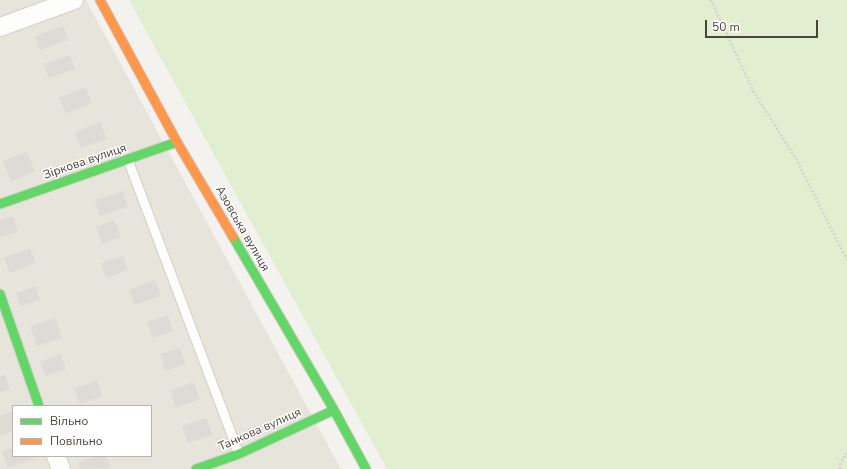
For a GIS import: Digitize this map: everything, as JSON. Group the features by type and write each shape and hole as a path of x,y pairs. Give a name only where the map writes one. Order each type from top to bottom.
{"street":[{"path":"0,27 74,0"},
{"name":"Азовська вулиця","path":"100,0 177,142 334,410 366,469"},
{"name":"Зіркова вулиця","path":"0,204 177,142"},
{"path":"0,294 39,405"},
{"name":"Танкова вулиця","path":"196,469 239,454 334,410"},
{"path":"56,457 60,469"}],"lane":[{"path":"128,159 239,454"}],"path":[{"path":"711,0 753,91 796,159 847,260"},
{"path":"840,469 840,464 847,453"}],"shaded area":[{"path":"0,0 86,0 341,469 0,469"}],"green space":[{"path":"129,0 847,0 847,469 387,469"}],"building":[{"path":"63,26 68,40 40,50 35,36"},
{"path":"70,55 75,69 49,78 44,64"},
{"path":"85,87 92,103 66,114 59,98"},
{"path":"100,122 107,139 81,148 75,132"},
{"path":"27,152 35,172 11,181 3,161"},
{"path":"123,191 128,207 100,216 95,200"},
{"path":"13,216 18,232 0,237 0,220"},
{"path":"114,220 121,237 102,244 96,227"},
{"path":"30,248 36,263 10,273 4,258"},
{"path":"123,256 128,270 106,278 101,263"},
{"path":"155,280 161,296 135,305 129,290"},
{"path":"35,286 40,300 21,306 16,293"},
{"path":"168,315 173,331 153,338 147,322"},
{"path":"55,318 62,338 37,346 30,326"},
{"path":"180,348 185,364 165,371 160,354"},
{"path":"60,354 66,369 46,376 40,362"},
{"path":"5,375 10,389 0,393 0,376"},
{"path":"97,380 102,396 80,404 74,389"},
{"path":"193,382 200,399 176,408 170,391"},
{"path":"12,411 12,431 0,436 0,416"},
{"path":"206,418 212,435 188,443 182,426"},
{"path":"12,448 12,457 33,457 34,459 8,468 2,451"},
{"path":"93,457 106,457 110,468 81,469 78,463"}],"traffic: fast":[{"path":"0,204 177,142"},
{"path":"233,237 334,410 366,469"},
{"path":"0,294 39,405"},
{"path":"196,469 239,454 334,410"}],"traffic: slow":[{"path":"100,0 177,142 233,237"}]}
